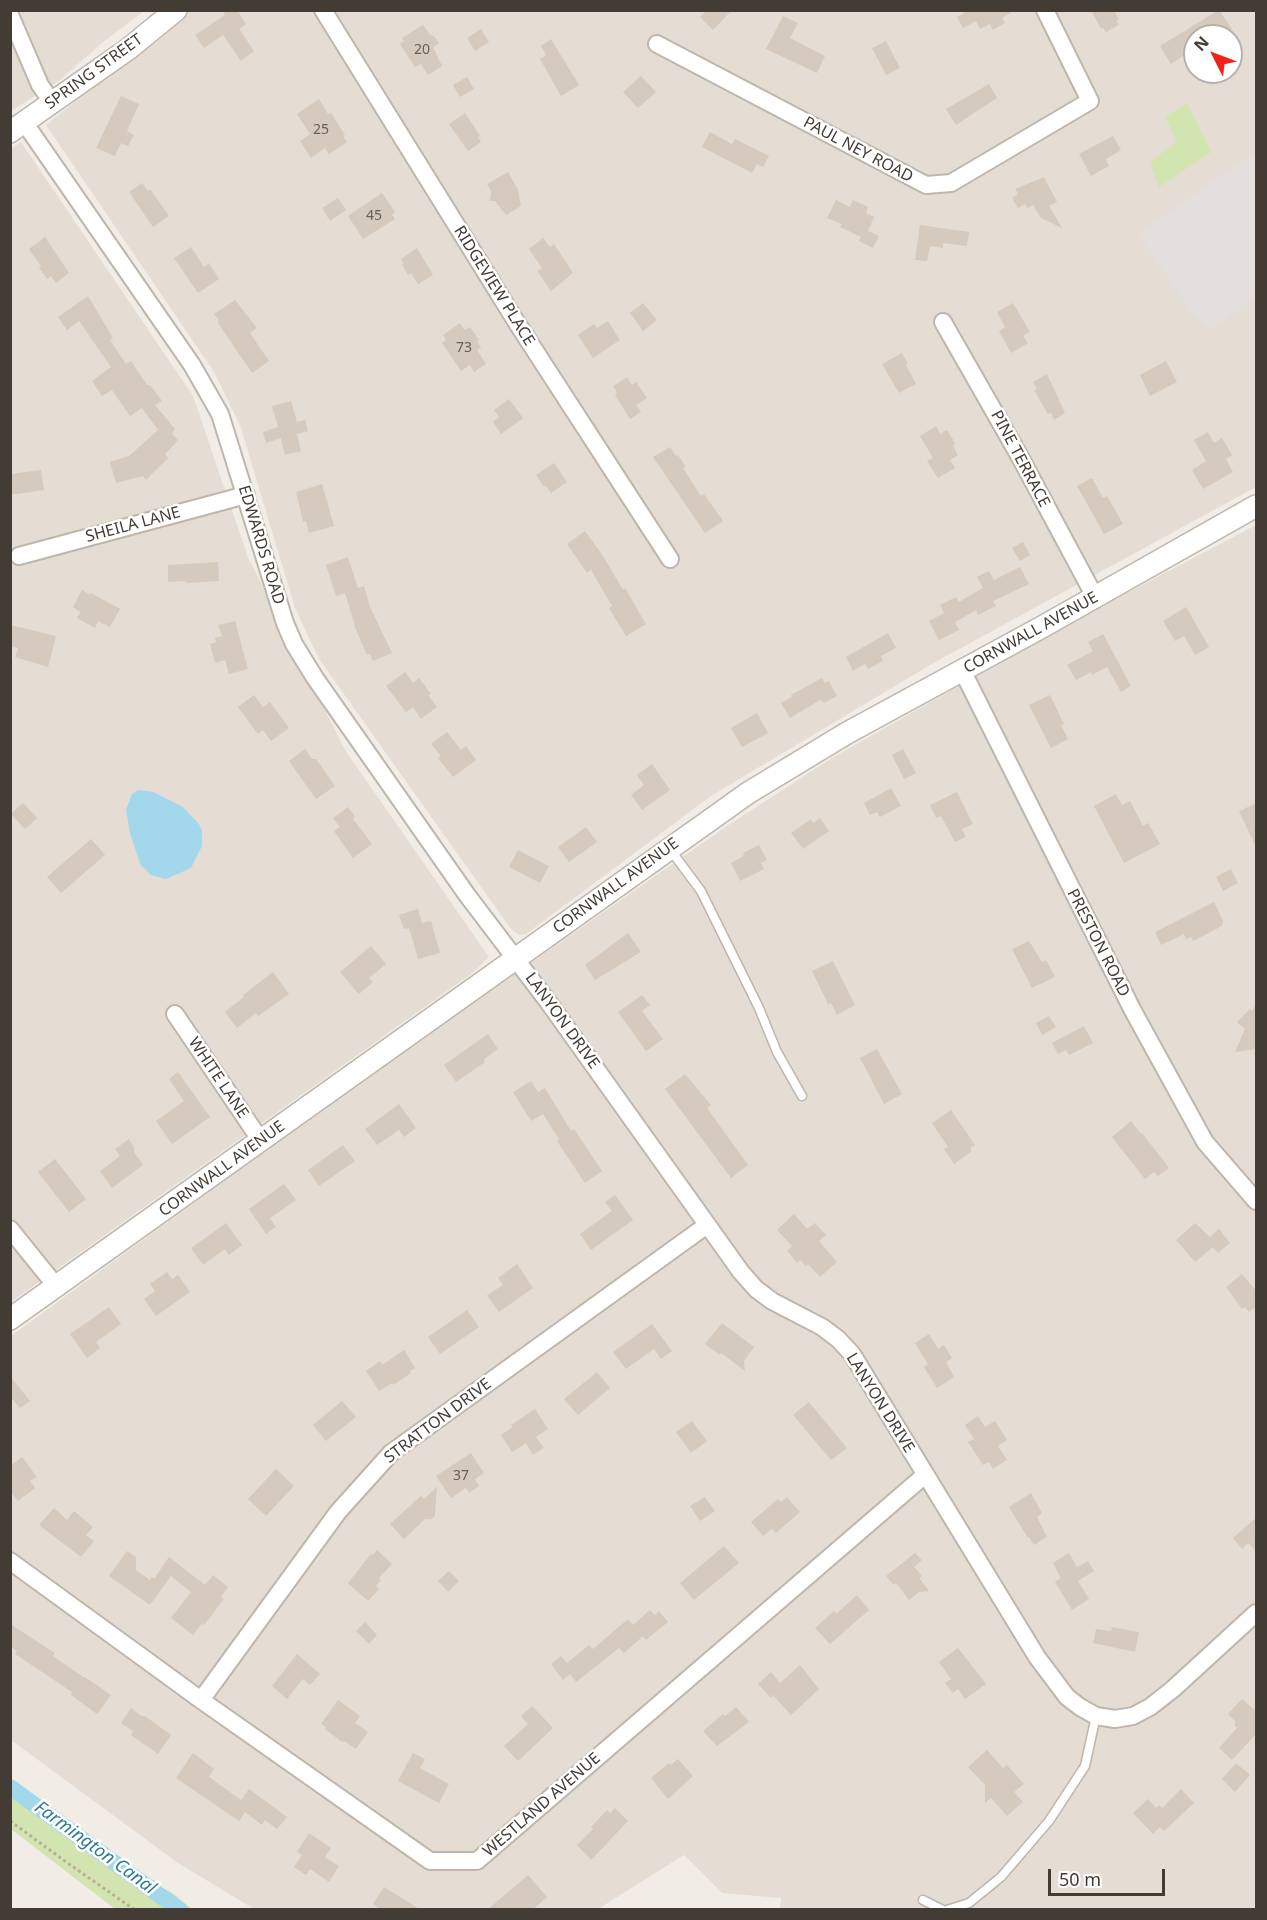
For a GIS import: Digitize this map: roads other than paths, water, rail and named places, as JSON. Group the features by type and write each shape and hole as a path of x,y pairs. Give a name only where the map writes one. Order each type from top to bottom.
{"street":[{"name":"SPRING STREET","path":"17,127 127,50 176,10"},
{"name":"RIDGEVIEW PLACE","path":"323,10 517,323 670,559"},
{"name":"PAUL NEY ROAD","path":"657,44 926,185 951,183 1090,101 1045,10"},
{"path":"10,15 35,74 52,102"},
{"name":"EDWARDS ROAD","path":"17,127 192,365 220,414 285,623 294,644 315,678 515,958"},
{"name":"PINE TERRACE","path":"943,322 1009,437 1095,597"},
{"name":"SHEILA LANE","path":"19,556 246,495"},
{"name":"CORNWALL AVENUE","path":"10,1319 669,848 792,765 1257,506"},
{"name":"PRESTON ROAD","path":"962,670 1132,1009 1205,1142 1257,1201"},
{"name":"LANYON DRIVE","path":"515,958 741,1272 772,1301 822,1327 852,1354 1054,1682 1067,1697 1096,1716"},
{"name":"WHITE LANE","path":"175,1014 261,1141"},
{"name":"STRATTON DRIVE","path":"201,1700 338,1512 391,1453 707,1225"},
{"path":"10,1229 56,1286"},
{"name":"WESTLAND AVENUE","path":"10,1561 201,1700 430,1861 477,1861 925,1475"},
{"path":"1096,1716 1115,1719 1133,1716 1150,1707 1257,1613"}],"lane":[{"path":"669,848 701,891 751,992 777,1052 802,1096"},
{"path":"923,1900 945,1910 969,1903 1001,1877 1049,1821 1085,1766 1096,1716"}],"water":[{"path":"138,790 153,792 183,807 199,824 202,831 202,846 191,868 166,879 151,875 140,864 130,833 126,810 132,794"}],"waterway":[{"name":"Farmington Canal","path":"10,1787 180,1910"}]}
